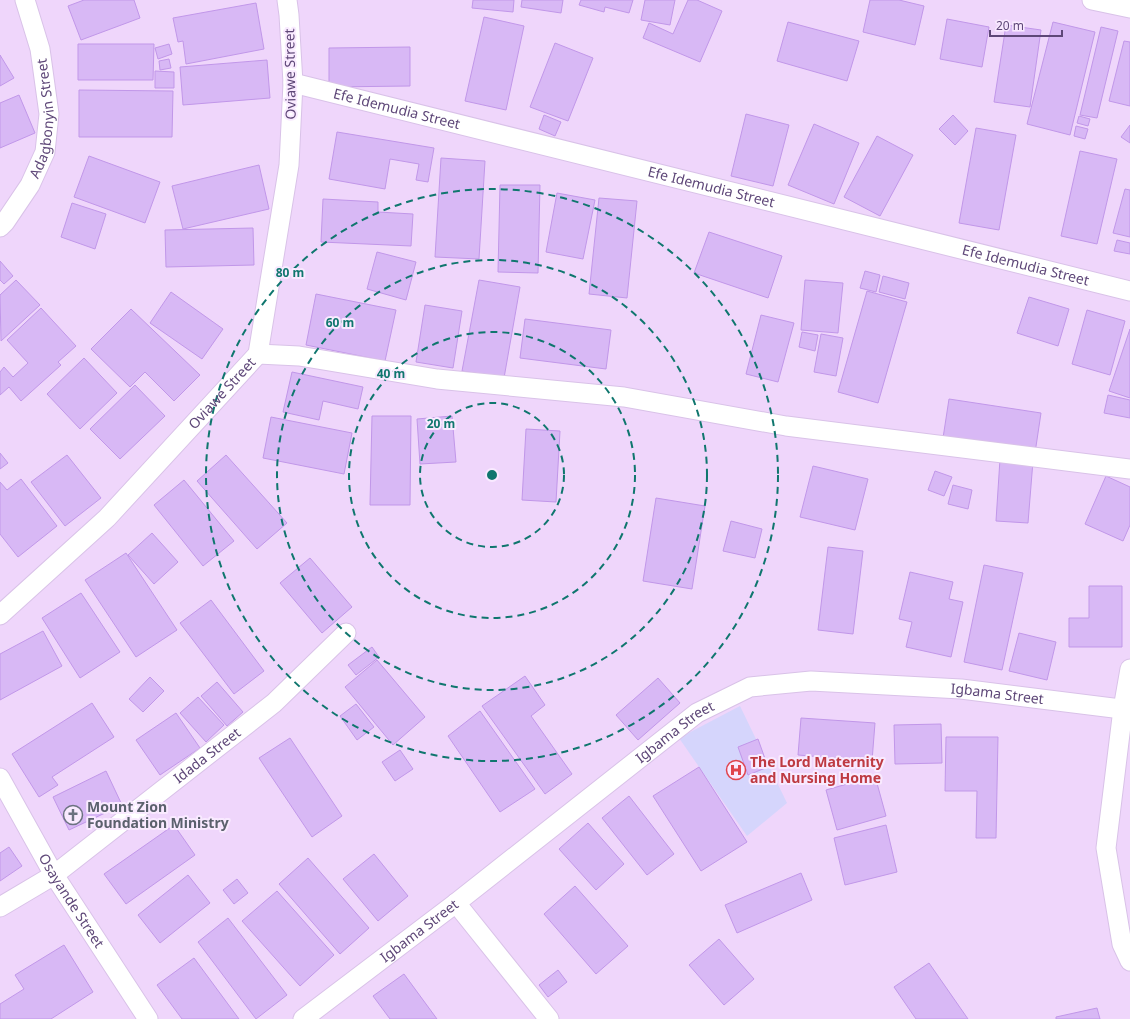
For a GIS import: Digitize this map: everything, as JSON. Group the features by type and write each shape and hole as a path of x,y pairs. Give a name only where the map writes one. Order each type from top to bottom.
{"street":[{"name":"Adagbonyin Street","path":"0,227 30,185 45,152 49,114 40,49 25,0"},
{"name":"Oviawe Street","path":"0,615 107,518 258,354 289,166 293,83 287,0"},
{"path":"1092,0 1130,8"},
{"name":"Efe Idemudia Street","path":"293,83 1130,291"},
{"path":"258,354 299,356 437,378 624,397 786,426 1130,468"},
{"name":"Idada Street","path":"0,907 54,875 274,703 346,633"},
{"path":"1130,669 1127,710 1106,848 1122,944 1130,961"},
{"name":"Igbama Street","path":"303,1019 456,902 697,713 750,687 812,681 961,689 1127,710"},
{"name":"Osayande Street","path":"0,778 54,875 148,1019"},
{"path":"456,902 549,1019"}],"shaded area":[{"path":"0,0 1130,0 1130,1019 0,1019"},
{"name":"The Lord Maternity and Nursing Home","path":"740,706 787,803 747,836 679,738"}],"building":[{"path":"84,0 134,0 140,18 81,40 68,6"},
{"path":"473,0 514,0 513,12 472,8"},
{"path":"522,0 563,0 561,13 521,7"},
{"path":"581,0 633,0 629,13 605,7 604,12 579,5"},
{"path":"645,0 675,0 670,25 641,20"},
{"path":"688,0 697,0 722,11 700,62 643,38 649,23 673,34"},
{"path":"870,0 899,0 924,6 915,45 863,32"},
{"path":"256,3 264,49 186,64 183,41 178,42 173,18"},
{"path":"484,17 524,26 506,110 465,101"},
{"path":"947,19 989,27 982,67 940,59"},
{"path":"788,22 859,41 847,81 777,61"},
{"path":"1053,22 1095,32 1070,135 1027,124"},
{"path":"1006,25 1041,30 1030,107 994,102"},
{"path":"1101,27 1118,31 1097,118 1080,115"},
{"path":"1124,41 1130,42 1130,106 1109,101"},
{"path":"555,43 593,58 568,121 530,107"},
{"path":"78,44 154,44 153,80 78,80"},
{"path":"169,44 172,54 158,59 155,48"},
{"path":"410,47 410,86 329,87 329,48"},
{"path":"0,55 14,78 0,86"},
{"path":"169,59 171,68 160,70 159,61"},
{"path":"267,60 270,98 183,105 180,67"},
{"path":"155,71 174,72 174,88 155,88"},
{"path":"79,90 173,91 172,137 79,137"},
{"path":"19,95 35,133 0,148 0,103"},
{"path":"746,114 789,125 773,186 731,176"},
{"path":"544,115 561,122 555,136 539,129"},
{"path":"953,115 968,131 955,145 939,129"},
{"path":"1079,116 1090,119 1088,126 1077,123"},
{"path":"814,124 859,143 834,204 788,185"},
{"path":"1130,125 1130,143 1121,137"},
{"path":"1076,126 1088,129 1085,139 1074,136"},
{"path":"976,128 1016,135 999,230 959,223"},
{"path":"337,132 434,148 428,182 416,180 419,164 390,159 385,189 329,179"},
{"path":"877,136 913,155 880,216 844,197"},
{"path":"1080,151 1117,159 1097,244 1061,236"},
{"path":"89,156 160,182 145,223 74,197"},
{"path":"441,158 485,161 479,259 435,257"},
{"path":"259,165 269,209 183,229 172,186"},
{"path":"500,185 540,185 538,273 498,272"},
{"path":"1125,189 1130,190 1130,237 1113,233"},
{"path":"557,193 595,200 583,259 546,252"},
{"path":"599,198 637,201 627,298 589,294"},
{"path":"323,199 378,202 378,212 413,214 411,246 321,242"},
{"path":"72,203 106,214 95,249 61,237"},
{"path":"253,228 254,265 166,267 165,230"},
{"path":"709,232 782,256 768,298 694,273"},
{"path":"1117,240 1130,243 1130,254 1114,251"},
{"path":"377,252 416,262 406,300 367,289"},
{"path":"0,261 13,276 4,284 0,280"},
{"path":"865,271 880,275 876,292 860,288"},
{"path":"883,276 909,283 905,299 879,292"},
{"path":"16,280 40,305 1,341 0,295"},
{"path":"479,280 520,287 504,378 462,371"},
{"path":"805,280 843,283 838,333 801,330"},
{"path":"867,291 907,302 878,403 838,392"},
{"path":"171,292 223,329 202,359 150,323"},
{"path":"316,294 396,310 385,361 306,345"},
{"path":"1029,297 1069,309 1058,346 1017,333"},
{"path":"425,305 462,311 453,368 416,362"},
{"path":"41,308 76,346 58,362 61,365 21,401 9,387 0,395 0,372 4,367 13,377 28,363 7,340"},
{"path":"131,309 200,375 174,401 145,372 130,387 91,349"},
{"path":"1087,310 1125,321 1110,375 1072,364"},
{"path":"761,315 794,323 778,382 746,374"},
{"path":"525,319 611,330 606,369 520,358"},
{"path":"1130,329 1130,398 1109,391"},
{"path":"802,332 818,335 815,351 799,347"},
{"path":"821,334 843,338 836,376 814,372"},
{"path":"84,358 117,393 80,429 47,394"},
{"path":"292,372 363,387 358,409 323,401 319,420 283,412"},
{"path":"135,385 165,416 120,459 90,429"},
{"path":"1108,395 1130,400 1130,418 1104,413"},
{"path":"949,399 1041,413 1035,453 943,438"},
{"path":"372,416 411,416 410,505 370,505"},
{"path":"452,416 456,462 420,464 417,419"},
{"path":"271,417 352,433 344,474 263,458"},
{"path":"526,429 560,431 556,502 522,500"},
{"path":"0,453 8,463 0,469"},
{"path":"67,455 101,498 65,526 31,482"},
{"path":"226,455 287,523 257,549 197,481"},
{"path":"1000,459 1033,461 1028,523 996,521"},
{"path":"813,466 868,479 855,530 800,517"},
{"path":"935,471 952,477 944,496 928,490"},
{"path":"1106,476 1130,487 1130,525 1123,541 1085,524"},
{"path":"21,479 57,526 18,557 0,534 0,482 7,490"},
{"path":"184,480 234,541 203,566 154,505"},
{"path":"953,485 972,490 968,509 948,504"},
{"path":"656,498 705,506 692,589 643,581"},
{"path":"731,521 762,529 755,558 723,551"},
{"path":"152,533 178,562 154,584 128,555"},
{"path":"828,547 863,551 853,634 818,630"},
{"path":"126,553 177,630 136,657 85,580"},
{"path":"310,558 352,607 322,633 280,583"},
{"path":"984,565 1023,573 1002,670 964,662"},
{"path":"910,572 953,582 949,599 963,602 951,657 906,647 912,622 899,619"},
{"path":"1089,586 1122,586 1122,647 1069,647 1069,618 1089,618"},
{"path":"81,593 120,652 80,678 42,618"},
{"path":"211,600 264,671 234,694 180,623"},
{"path":"43,631 62,666 0,700 0,654"},
{"path":"1019,633 1056,642 1047,680 1009,671"},
{"path":"372,647 379,657 356,675 348,665"},
{"path":"377,660 425,717 393,745 345,687"},
{"path":"525,676 545,705 531,716 572,774 545,794 482,706"},
{"path":"150,677 164,691 143,712 129,699"},
{"path":"658,678 680,703 638,740 616,715"},
{"path":"217,682 243,712 227,726 201,696"},
{"path":"198,697 224,725 206,742 180,713"},
{"path":"92,703 114,737 52,777 58,785 39,797 12,754"},
{"path":"356,704 374,727 357,740 340,716"},
{"path":"480,711 535,789 500,812 448,736"},
{"path":"176,713 200,748 160,775 136,740"},
{"path":"801,718 875,723 872,761 798,755"},
{"path":"941,724 942,763 895,764 894,725"},
{"path":"946,737 998,737 996,838 976,838 977,791 945,791"},
{"path":"290,738 342,816 312,837 259,758"},
{"path":"758,739 768,767 748,775 738,747"},
{"path":"400,750 413,769 395,781 382,762"},
{"path":"699,767 747,842 701,871 653,796"},
{"path":"106,771 122,805 69,830 53,797"},
{"path":"875,776 886,816 837,830 826,790"},
{"path":"629,796 674,854 647,875 602,818"},
{"path":"588,823 624,864 596,890 559,849"},
{"path":"174,825 195,855 126,904 104,874"},
{"path":"886,825 897,872 845,885 834,838"},
{"path":"9,847 22,866 0,881 0,853"},
{"path":"374,854 408,896 378,921 343,879"},
{"path":"308,858 369,928 340,954 279,884"},
{"path":"801,873 812,900 737,933 725,905"},
{"path":"188,875 210,903 160,943 138,915"},
{"path":"237,879 248,893 234,904 223,890"},
{"path":"575,886 628,946 596,974 544,914"},
{"path":"277,891 334,955 300,986 242,921"},
{"path":"228,918 287,995 256,1019 198,942"},
{"path":"719,939 754,979 724,1005 689,965"},
{"path":"64,945 93,992 51,1019 0,1019 0,1004 24,989 15,975"},
{"path":"194,958 239,1019 182,1019 157,985"},
{"path":"929,963 968,1019 916,1019 894,987"},
{"path":"558,970 567,982 548,997 539,985"},
{"path":"404,974 437,1019 390,1019 373,996"},
{"path":"1097,1008 1100,1019 1056,1019 1056,1017"}],"place":[{"name":"The Lord Maternity and Nursing Home","path":"736,770"},
{"name":"Mount Zion Foundation Ministry","path":"73,815"}]}
